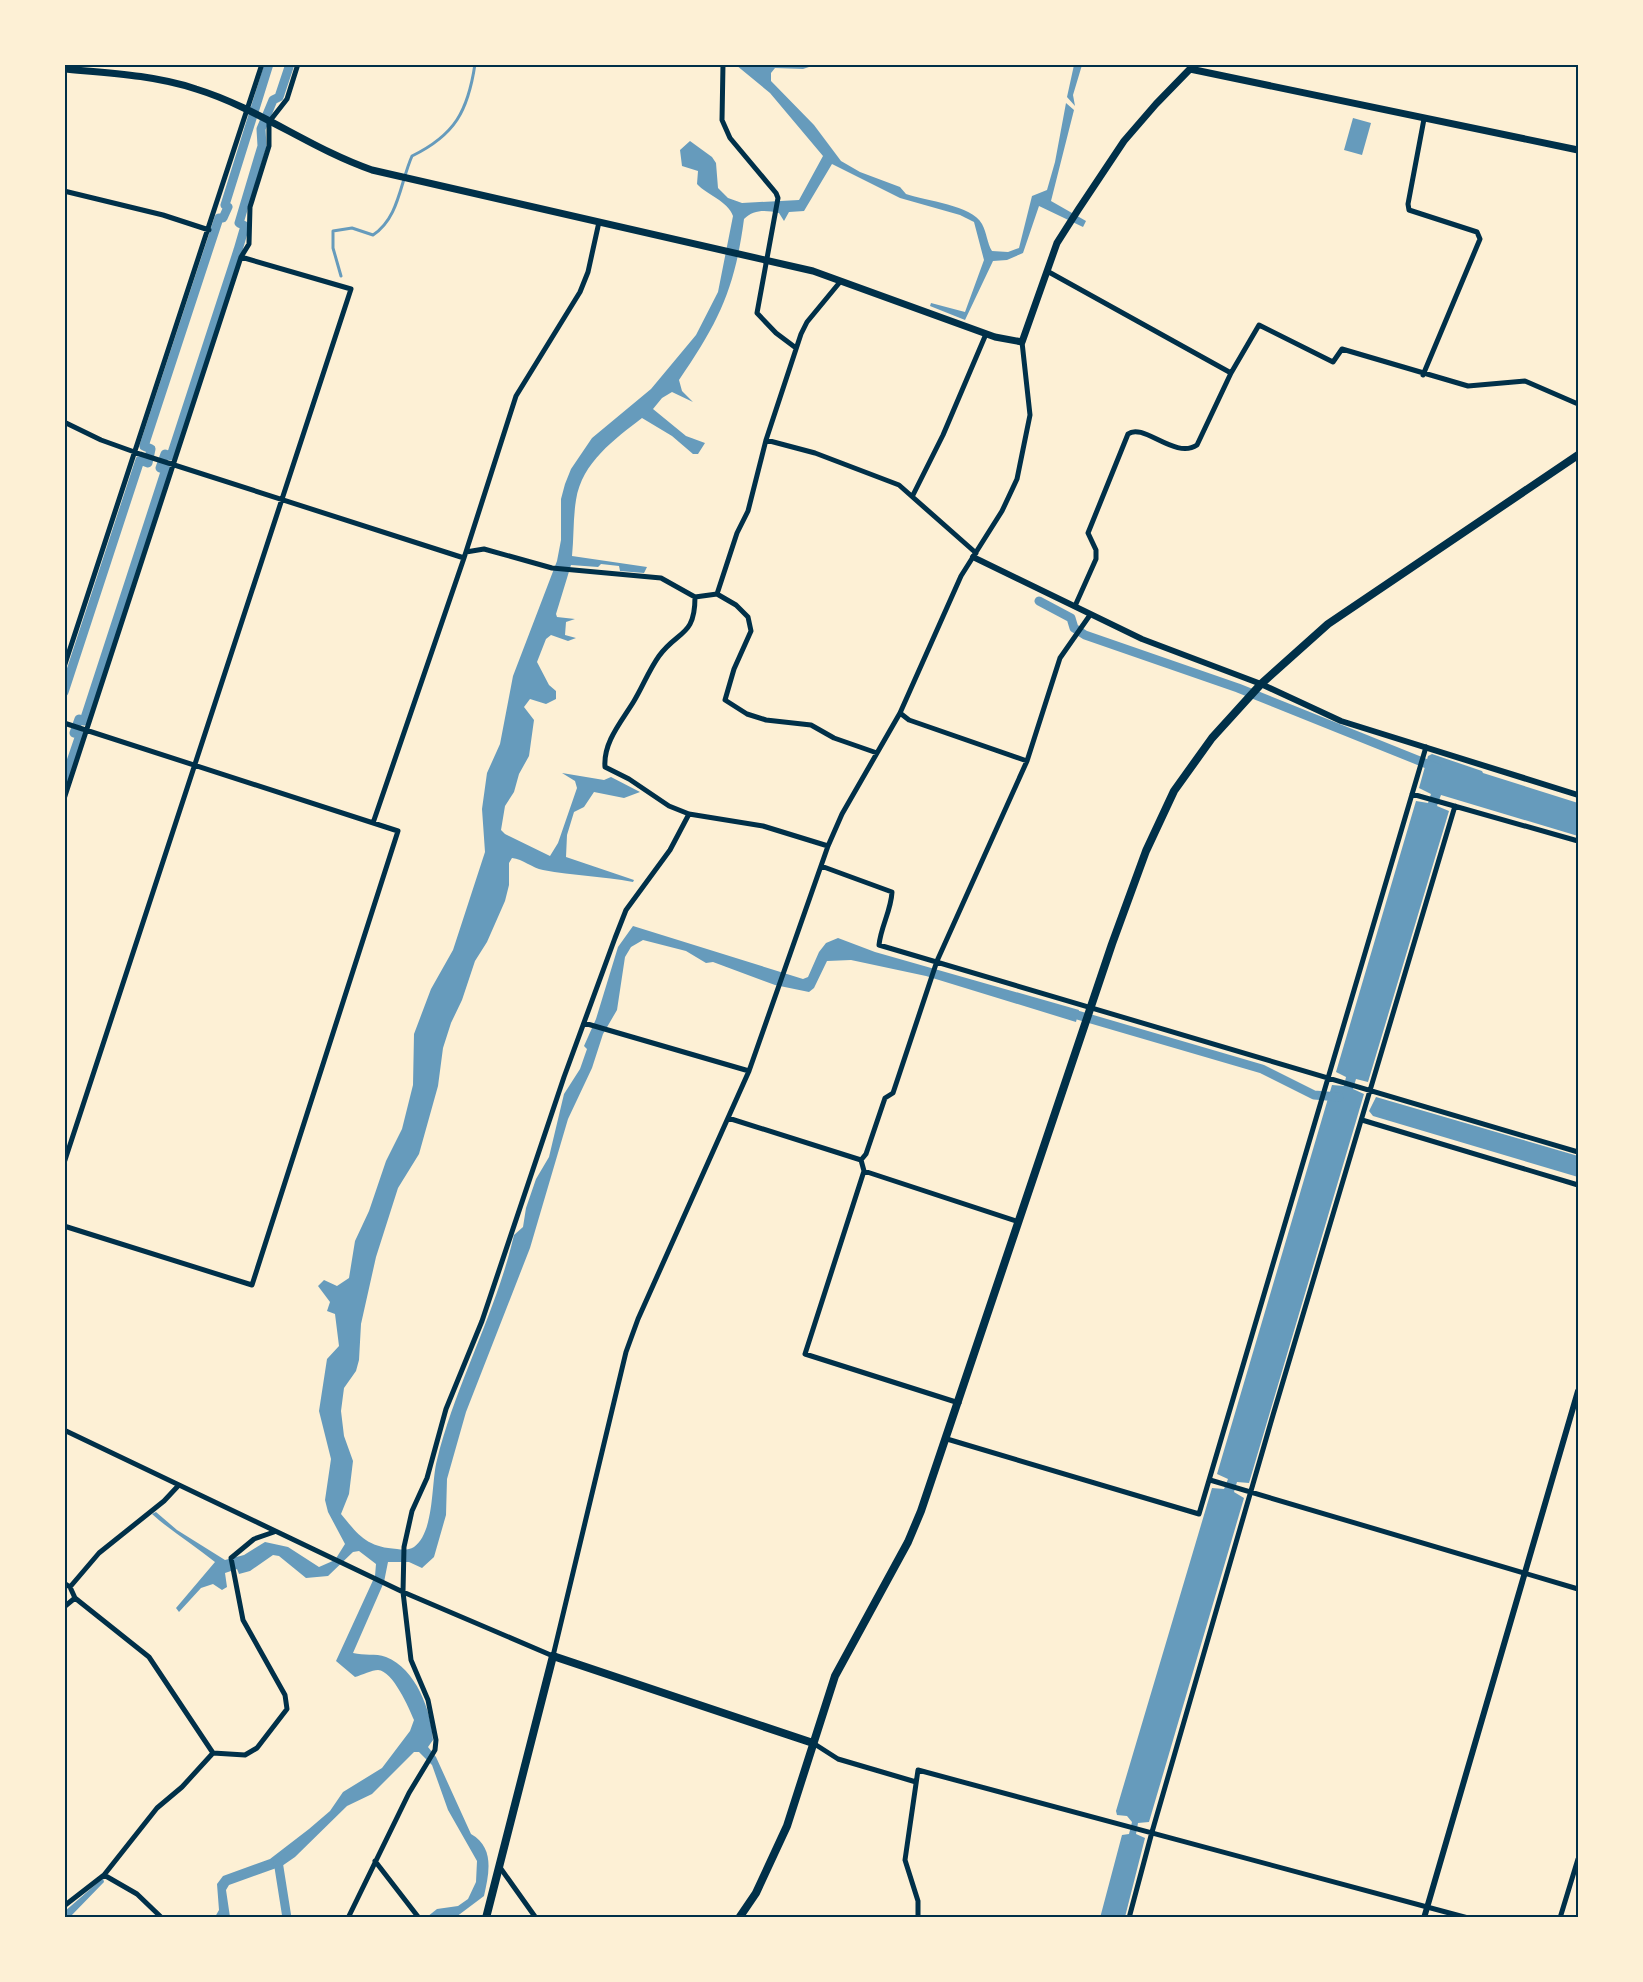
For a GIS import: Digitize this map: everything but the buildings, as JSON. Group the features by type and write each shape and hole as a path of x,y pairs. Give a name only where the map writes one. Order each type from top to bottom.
{"main road":[{"path":"64,69 132,75 196,88 337,158 372,170 743,253 813,271 986,334 1022,342 1057,243 1125,141 1190,67 1424,119 1578,150"},
{"path":"739,1917 756,1893 787,1826 835,1676 908,1542 947,1439 1146,851 1174,791 1212,738 1260,686 1328,624 1578,455"},
{"path":"486,1917 553,1656 813,1743"}],"street":[{"path":"64,667 138,452 262,64"},
{"path":"64,799 241,258 249,244 250,207 269,146 268,122 286,99 298,64"},
{"path":"723,64 722,120 730,138 778,198 757,313 776,333 796,348"},
{"path":"1423,375 1480,239 1478,232 1409,210 1408,204 1424,119"},
{"path":"64,191 209,230"},
{"path":"373,823 465,555 516,396 580,292 588,272 599,222"},
{"path":"64,1163 351,289 241,258"},
{"path":"1047,271 1232,373"},
{"path":"717,594 737,533 748,511 766,440 796,348 807,322 840,282"},
{"path":"1075,606 1096,559 1096,550 1088,533 1128,434 1136,431 1182,450 1192,449 1197,445 1232,373 1259,325 1333,362 1342,350 1468,386 1525,381 1578,404"},
{"path":"913,495 943,435 986,334"},
{"path":"64,1430 385,1584 553,1656 626,1352 638,1318 749,1071 828,846 843,813 900,713 961,576 1002,511 1017,479 1030,416 1022,342"},
{"path":"64,422 101,440 173,464 465,555 484,549 552,568 660,578 695,597 717,594 736,605 748,617 751,631 734,669 725,700 747,714 766,720 810,725 834,738 878,753"},
{"path":"766,440 791,445 889,480 913,495 975,555 1090,615 1142,639 1341,721 1578,795"},
{"path":"695,597 690,627 660,654 611,738 604,758 604,767 629,779 669,806 689,814 763,826 828,846"},
{"path":"861,1160 866,1154 885,1098 893,1093 937,962 1027,761 1060,658 1090,615"},
{"path":"900,713 909,720 1027,761"},
{"path":"64,723 398,831 252,1285 64,1226"},
{"path":"947,1439 1199,1514 1414,795 1425,749"},
{"path":"1414,795 1578,841"},
{"path":"1129,1917 1149,1831 1363,1117 1453,806"},
{"path":"348,1917 375,1861 435,1750 436,1740 428,1700 411,1660 404,1592 404,1547 412,1511 434,1459 446,1409 482,1322 626,910 670,850 689,814"},
{"path":"821,866 892,892 891,902 880,930 879,945 1093,1006 1578,1152"},
{"path":"586,1024 749,1071"},
{"path":"1363,1117 1578,1185"},
{"path":"728,1118 861,1160"},
{"path":"861,1160 864,1171 805,1354 959,1404"},
{"path":"864,1171 1019,1222"},
{"path":"1424,1917 1578,1391"},
{"path":"1210,1480 1578,1588"},
{"path":"70,1587 99,1553 164,1501 178,1486"},
{"path":"213,1753 245,1755 256,1748 287,1709 285,1695 243,1620 231,1557 254,1539 274,1532"},
{"path":"64,1583 70,1587 75,1598 149,1657 213,1753"},
{"path":"64,1607 75,1598"},
{"path":"813,1743 837,1759 916,1782"},
{"path":"64,1906 104,1875 157,1808 182,1787 213,1753"},
{"path":"918,1917 918,1901 905,1860 918,1770 1468,1917"},
{"path":"1560,1917 1578,1859"},
{"path":"375,1861 419,1917"},
{"path":"499,1866 536,1917"},
{"path":"104,1875 137,1894 162,1917"}],"water":[{"path":"736,65 815,65 803,69 775,68 771,73 771,81 814,125 841,161 860,172 900,187 906,194 948,204 969,212 982,224 992,251 1008,252 1019,248 1032,196 1047,190 1055,162 1066,103 1074,110 1051,201 1086,221 1083,227 1039,206 1023,253 1007,260 993,261 965,320 930,306 931,303 965,312 984,260 974,222 960,215 900,198 832,164 804,211 789,212 784,221 779,213 765,211 752,213 744,219 736,265 723,304 705,340 679,380 682,391 693,402 672,392 662,398 653,409 686,436 705,443 698,454 693,454 672,436 642,418 601,453 585,474 576,500 572,556 647,567 644,573 620,571 619,566 601,564 598,567 571,565 556,614 557,617 575,619 566,622 565,635 576,638 568,641 551,635 546,639 537,662 549,685 556,691 556,699 546,704 530,699 524,707 534,720 529,756 519,774 514,792 505,806 501,830 550,856 558,843 577,788 575,781 562,773 604,780 611,777 640,792 624,798 594,792 584,807 574,812 567,835 566,857 634,880 633,882 543,870 512,858 509,863 509,885 505,901 487,942 475,961 462,1000 451,1023 443,1048 438,1086 419,1154 398,1188 376,1257 361,1324 359,1360 356,1371 344,1388 341,1411 344,1436 353,1461 349,1494 341,1514 365,1539 387,1548 414,1547 426,1530 435,1469 445,1431 497,1292 514,1235 523,1227 526,1208 536,1179 549,1157 564,1094 580,1069 587,1049 584,1046 596,1019 618,947 633,926 803,979 808,977 819,952 826,943 838,938 875,952 1079,1010 1076,1022 926,976 851,960 827,961 814,988 809,992 775,985 713,962 706,963 686,951 643,940 631,947 625,957 617,1010 603,1034 592,1068 568,1119 530,1248 466,1412 447,1479 446,1515 434,1557 422,1568 409,1562 388,1562 384,1582 353,1653 382,1656 397,1663 414,1681 420,1692 432,1728 433,1740 428,1747 436,1757 471,1834 484,1846 487,1854 488,1870 484,1896 456,1917 427,1917 437,1909 458,1906 468,1899 476,1882 477,1861 448,1810 432,1765 419,1752 414,1752 372,1794 347,1806 295,1857 282,1866 229,1885 226,1890 230,1917 215,1917 219,1910 217,1884 223,1876 270,1859 309,1829 330,1811 343,1792 382,1768 410,1731 414,1720 395,1683 384,1672 376,1670 355,1677 336,1661 375,1576 376,1564 359,1551 353,1552 328,1576 306,1578 279,1556 273,1555 250,1571 239,1574 237,1569 225,1573 227,1587 222,1590 213,1584 201,1588 179,1612 176,1608 215,1562 152,1514 156,1512 177,1530 225,1560 244,1555 265,1542 288,1547 319,1567 335,1560 345,1544 328,1512 325,1500 331,1459 319,1411 327,1359 339,1346 335,1314 327,1311 330,1302 318,1286 324,1280 337,1286 349,1278 355,1241 369,1211 386,1161 402,1129 413,1085 414,1034 431,989 453,950 485,852 482,809 487,773 500,744 513,676 557,561 561,540 561,499 571,469 592,438 651,389 696,335 718,292 733,216 727,206 697,184 698,171 682,166 680,150 690,141 712,157 716,163 718,188 728,198 742,203 799,200 823,156 770,93"},
{"path":"1074,65 1082,65 1073,95 1075,106 1067,97"},
{"path":"1353,118 1371,123 1362,155 1344,150"},
{"path":"1432,754 1578,803 1578,836 1441,795 1437,806 1449,811 1368,1082 1356,1079 1353,1089 1364,1094 1249,1483 1237,1482 1234,1492 1244,1498 1149,1822 1138,1823 1136,1834 1145,1838 1125,1917 1100,1918 1122,1835 1129,1834 1132,1822 1127,1816 1117,1815 1116,1811 1212,1488 1224,1489 1228,1479 1217,1474 1332,1085 1344,1086 1346,1077 1336,1072 1416,801 1428,803 1431,794 1419,788 1428,756"},
{"path":"1376,1097 1578,1156 1578,1177 1373,1116 1369,1111"},
{"path":"103,1878 104,1882 70,1917 65,1917 64,1912"}],"waterway":[{"path":"64,692 140,460 148,463 151,449 144,446 219,218 223,218 228,207 225,205 269,64"},
{"path":"64,782 80,735 74,733 79,719 84,721 166,469 160,468 165,454 171,456 238,250 245,226 239,223 262,146 261,129 273,100 279,97 290,64"},
{"path":"341,276 333,248 333,231 352,228 373,235 382,228 394,210 412,156 439,139 457,120 468,95 475,64"},
{"path":"1039,601 1071,618 1074,628 1085,635 1238,688 1437,768"},
{"path":"1067,1012 1262,1069 1314,1095 1339,1097"},
{"path":"278,1861 287,1918"}]}
